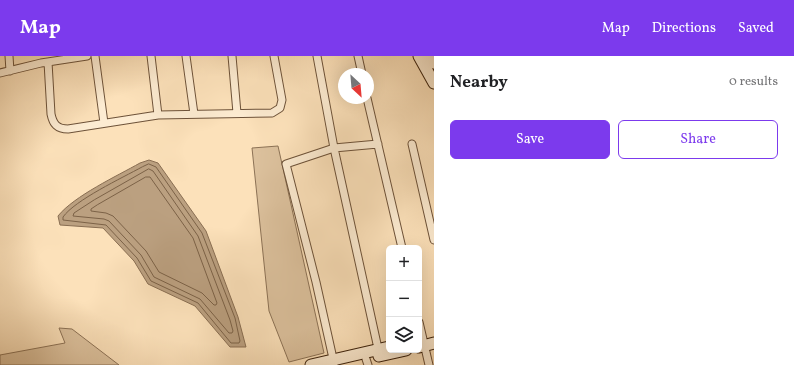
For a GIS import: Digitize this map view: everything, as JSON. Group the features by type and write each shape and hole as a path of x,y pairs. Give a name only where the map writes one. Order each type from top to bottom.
{"street":[{"path":"9,56 10,71"},
{"path":"0,73 43,60 87,56"},
{"path":"95,56 104,123"},
{"path":"151,56 158,115"},
{"path":"186,56 194,114"},
{"path":"232,56 237,113"},
{"path":"43,60 52,121 56,126 62,129 68,129 158,115 272,113 280,108 282,104 274,56"},
{"path":"316,56 334,148 382,351"},
{"path":"358,56 361,68"},
{"path":"419,56 434,83"},
{"path":"430,56 434,63"},
{"path":"369,104 401,245"},
{"path":"336,363 286,164 334,148 378,144"},
{"path":"412,144 434,240"},
{"path":"429,365 424,343 434,336"},
{"path":"311,365 367,362 382,351"},
{"path":"336,363 382,351"}],"shaded area":[{"path":"278,146 324,353 289,362 269,311 252,148"},
{"path":"59,328 72,329 119,365 0,365 0,355 65,343"}],"water":[{"path":"149,160 158,163 206,231 238,317 246,347 230,347 195,306 148,284 134,261 103,228 60,225 58,216 74,201 108,180 140,163"}]}
